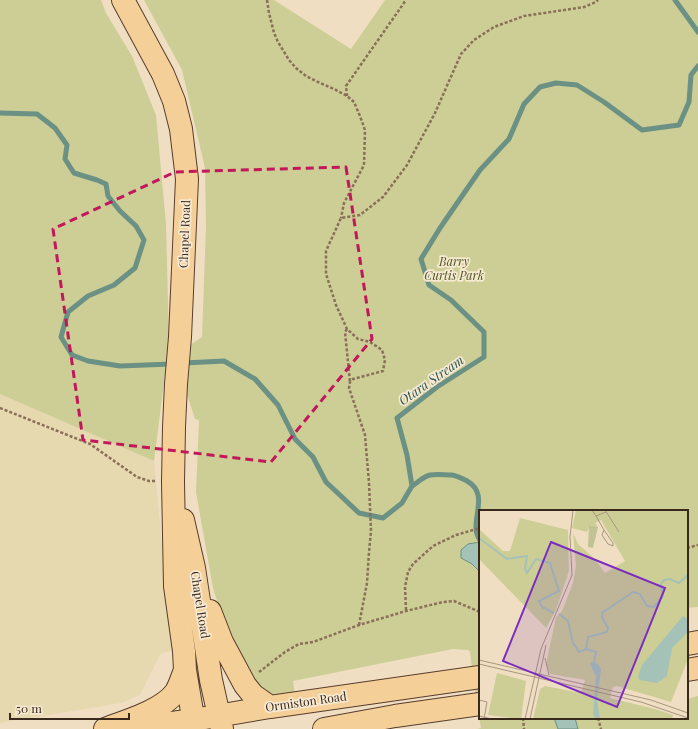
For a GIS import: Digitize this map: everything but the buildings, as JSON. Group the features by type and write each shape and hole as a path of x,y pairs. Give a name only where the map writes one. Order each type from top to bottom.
{"main road":[{"name":"Chapel Road","path":"123,0 163,74 174,101 181,129 187,180 180,337 174,427 173,482 175,586 184,651 185,670 194,724"},
{"name":"Chapel Road","path":"173,482 194,568 211,680 220,722"},
{"path":"194,568 222,642 244,686 253,695 270,707"},
{"path":"688,644 698,642"},
{"path":"688,670 698,668"},
{"path":"105,729 148,712 163,704 175,693 185,670"},
{"name":"Ormiston Road","path":"131,729 220,722 270,707 477,678"},
{"path":"331,728 395,716 479,705"}],"path":[{"path":"267,0 274,33 280,47 289,60 306,76 347,96 354,102 365,130 364,165 344,203 341,218 326,251 326,274 336,305 347,329 358,339 370,342 382,350 385,360 383,371 353,379 350,382"},
{"path":"347,96 346,86 406,0"},
{"path":"341,218 360,215 383,197 399,176 407,165 435,113 461,54 474,40 494,27 524,16 584,7 598,0"},
{"path":"347,329 345,332 350,382 349,388 365,436 371,531 367,583 359,625"},
{"path":"0,408 90,444 137,477 149,481 173,482"},
{"path":"406,611 405,587 408,572 413,564 433,546 456,535 479,528"},
{"path":"688,548 698,545"},
{"path":"256,674 266,668 285,652 299,644 313,642 359,625 406,611 443,602 454,602 479,612"},
{"path":"522,719 524,729"},
{"path":"598,719 601,729"}],"highlighted area":[{"path":"346,167 372,339 271,462 83,440 53,229 175,172"}],"shaded area":[{"path":"0,394 154,461 172,651 161,653 140,695 121,703 0,723"}],"green space":[{"path":"0,0 101,0 106,13 132,56 156,115 166,224 169,343 154,461 0,394"},
{"name":"Barry Curtis Park","path":"144,0 274,0 351,49 385,0 698,0 698,607 688,608 688,510 479,510 479,716 470,652 468,650 453,649 293,681 295,694 276,697 265,694 234,654 213,588 196,492 199,420 195,419 184,385 189,346 202,337 206,226 205,168 182,70"},
{"name":"Barry Curtis Park","path":"698,696 698,729 477,729 481,728 479,719 688,719 688,699"}],"water":[{"path":"479,542 479,571 472,564 461,558 461,550 468,544"},
{"path":"554,719 575,719 578,729 558,729"}],"waterway":[{"name":"Otara Stream","path":"675,0 698,32"},
{"name":"Otara Stream","path":"184,363 224,361 255,379 278,405 295,439 313,457 326,482 359,513 383,518 402,503 412,486 407,455 397,418 437,387 484,357 484,332 451,300 429,285 421,259 440,228 480,170 509,139 524,104 540,87 556,83 577,85 604,102 642,130 679,125 689,102 691,75 698,66"},
{"name":"Otara Stream","path":"0,113 37,114 55,128 67,145 65,159 74,173 106,184 108,196 120,211 136,226 144,240 135,268 114,285 88,296 68,312 61,337 72,355 88,361 120,366 172,364"},
{"path":"412,486 430,475 452,475 467,481 474,487 478,494 479,501 476,526 479,538"}]}
